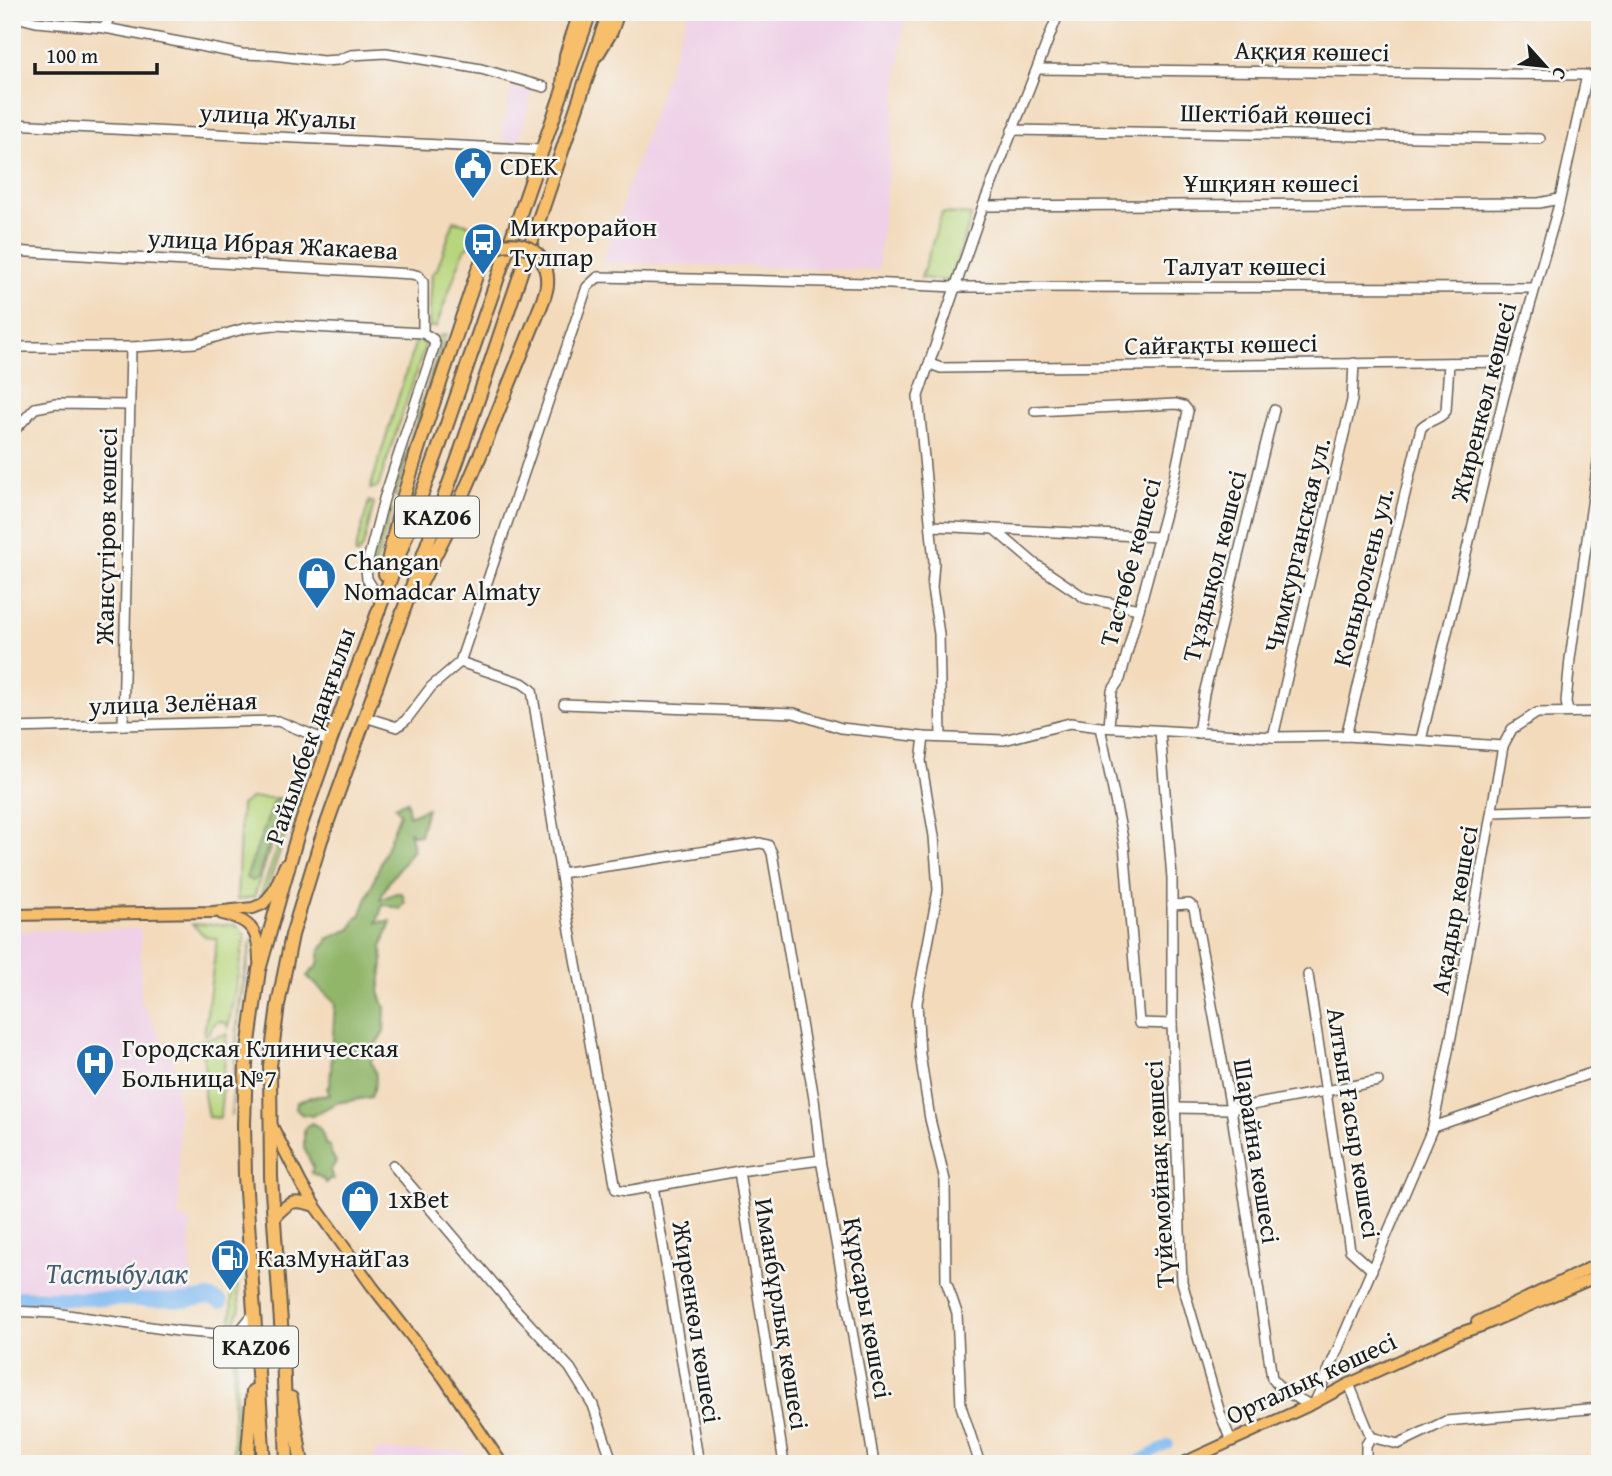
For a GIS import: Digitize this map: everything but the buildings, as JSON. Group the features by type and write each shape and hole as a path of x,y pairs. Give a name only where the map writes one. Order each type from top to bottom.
{"highway":[{"name":"Райымбек даңғылы","path":"264,1464 244,1125 246,1064 259,970 298,833 438,450 590,12"},
{"name":"Райымбек даңғылы","path":"287,1464 283,1352 273,1219 270,1066 278,1005 292,935 321,840 459,456 609,12"},
{"path":"372,626 401,505 419,446 485,256 498,246 513,243 526,246 539,256 546,268 548,284 542,303 451,523 396,634"},
{"path":"247,1464 257,1352"},
{"path":"283,1352 302,1464"}],"main road":[{"path":"561,94 565,55 579,12"},
{"path":"590,70 612,32 619,12"},
{"path":"12,915 213,912 254,908 264,904 272,892 298,833"},
{"path":"213,912 231,916 250,926 257,934 259,970"},
{"path":"270,1122 315,1206 372,1286 444,1378 502,1464"},
{"path":"273,1219 291,1202 300,1201 315,1206"},
{"name":"Орталық көшесі","path":"1460,1333 1483,1318 1600,1263"},
{"name":"Орталық көшесі","path":"1181,1464 1460,1333 1600,1275"}],"street":[{"path":"105,28 111,12"},
{"path":"941,737 939,634 932,588 934,562 918,397 983,206 1059,12"},
{"path":"12,16 36,22 105,28 242,54 313,61 386,53 481,69 544,87"},
{"name":"Аққия көшесі","path":"1037,69 1587,75"},
{"name":"Жиренкөл көшесі","path":"1421,740 1514,362 1559,199 1587,75"},
{"name":"улица Жуалы","path":"12,124 541,150"},
{"name":"Шектібай көшесі","path":"1012,130 1540,139"},
{"name":"Ұшқиян көшесі","path":"983,206 1539,203 1559,199"},
{"name":"улица Ибрая Жакаева","path":"12,251 419,276 423,282 423,333 433,339 435,344 384,499"},
{"name":"Талуат көшесі","path":"460,662 587,286 598,277 955,286 1534,288"},
{"path":"12,347 131,347 195,342 246,328 275,325 423,333"},
{"name":"Жансүгіров көшесі","path":"123,725 131,347"},
{"name":"Сайғақты көшесі","path":"930,364 941,368 1031,368 1514,362"},
{"name":"Чимкурганская ул.","path":"1273,737 1352,400 1354,363"},
{"name":"Коныролень ул.","path":"1346,736 1421,428 1427,422 1438,419 1446,411 1450,363"},
{"path":"12,433 36,408 56,404 129,405"},
{"name":"Тастөбе көшесі","path":"1035,411 1175,404 1184,406 1188,411 1139,609 1120,679 1112,691 1104,727"},
{"name":"Тұздықол көшесі","path":"1198,733 1204,694 1275,410"},
{"path":"1568,711 1566,702 1570,659 1600,448"},
{"path":"379,598 367,579 366,568 384,499 401,505"},
{"path":"931,526 1158,537"},
{"path":"994,529 1035,564 1085,598 1139,609"},
{"path":"366,717 397,727 406,720 431,687 460,662 522,683 532,690 614,1186 620,1191 627,1191 821,1160"},
{"path":"564,704 794,713 841,728 924,737 1004,740 1070,723 1273,737 1346,736 1503,746 1512,729 1537,713 1600,712"},
{"name":"улица Зелёная","path":"12,729 278,721 330,742"},
{"name":"Түйемойнақ көшесі","path":"1104,727 1124,844 1139,1023 1172,1024"},
{"name":"Түйемойнақ көшесі","path":"1160,730 1168,807 1172,905 1172,1024 1182,1282 1220,1413 1231,1441"},
{"path":"924,737 921,761 934,836 938,890 917,1003 920,1054 930,1119 945,1180 946,1281 957,1314 961,1406 980,1464"},
{"name":"Ақадыр көшесі","path":"1313,1404 1433,1127 1442,1090 1503,746"},
{"path":"1493,812 1600,809"},
{"name":"Құрсары көшесі","path":"561,873 760,843 768,845 772,853 814,1099 821,1160 874,1464"},
{"name":"Шарайна көшесі","path":"1172,905 1189,904 1194,908 1231,1109 1272,1378 1280,1389 1313,1404"},
{"name":"Алтын Ғасыр көшесі","path":"1308,975 1350,1250 1372,1270"},
{"path":"1433,1127 1600,1070"},
{"path":"1175,1108 1231,1109 1378,1081"},
{"path":"393,1165 511,1304 570,1368 593,1405 613,1464"},
{"name":"Иманбұрлық көшесі","path":"739,1171 784,1464"},
{"name":"Жиренкөл көшесі","path":"653,1186 699,1464"},
{"path":"12,1311 228,1335 243,1341 257,1352"},
{"path":"228,1335 242,1328 254,1313"},
{"path":"1349,1384 1371,1437"},
{"path":"1371,1437 1398,1444 1446,1421 1600,1408"},
{"path":"1366,1464 1366,1445 1371,1437"}],"shaded area":[{"path":"688,12 905,12 878,270 602,263"},
{"path":"511,88 532,91 520,142 500,141"},
{"name":"Городская Клиническая Больница №7","path":"141,929 141,1001 175,1065 179,1129 179,1218 190,1221 191,1294 12,1290 12,931"},
{"path":"377,1450 463,1451 469,1464 371,1464"}],"green space":[{"path":"942,213 972,215 950,281 921,278"},
{"path":"454,221 492,230 488,243 474,242 464,250 436,327 429,327 432,274 437,269"},
{"path":"446,334 396,496 393,496 440,346 438,337"},
{"path":"416,340 426,343 378,487 370,489"},
{"path":"369,501 374,503 363,547 357,555 355,553"},
{"path":"389,509 393,510 373,571 372,563"},
{"path":"312,747 315,748 266,892 259,900"},
{"path":"251,798 287,798 254,897 237,900 241,805"},
{"path":"275,799 282,803 258,878 252,881 246,878"},
{"path":"407,801 409,816 427,808 420,835 413,835 409,830 413,849 380,900 402,893 405,902 400,909 383,904 377,922 391,921 382,946 383,964 379,992 385,1008 384,1032 373,1048 371,1063 376,1080 371,1097 336,1103 312,1116 301,1114 296,1109 297,1102 330,1095 327,1088 330,1084 335,1003 307,976 318,965 320,949 327,943 327,939 351,929 356,918 360,916 400,813 395,806"},
{"path":"192,924 236,925 245,935 228,1028 226,1023 218,1021 212,1026 210,1033 204,1035 217,939 206,937"},
{"path":"252,938 239,1012 231,1117 239,997"},
{"path":"227,1034 220,1118 208,1117 204,1095 205,1064 198,1041"},
{"path":"311,1123 321,1131 336,1162 330,1171 334,1179 329,1179 326,1183 311,1173 313,1167 304,1148 304,1129"},
{"path":"225,1265 235,1265 240,1308 235,1322 231,1325 232,1282"},
{"path":"233,1348 236,1353 237,1464 233,1464"}],"waterway":[{"name":"Тастыбулак","path":"12,1297 186,1301 209,1297 221,1302"},
{"path":"1130,1464 1169,1444"}],"place":[{"name":"CDEK","path":"473,200"},
{"name":"Микрорайон Тулпар","path":"483,276"},
{"name":"Changan Nomadcar Almaty","path":"317,610"},
{"name":"Городская Клиническая Больница №7","path":"95,1097"},
{"name":"1xBet","path":"360,1233"},
{"name":"КазМунайГаз","path":"230,1292"}]}
